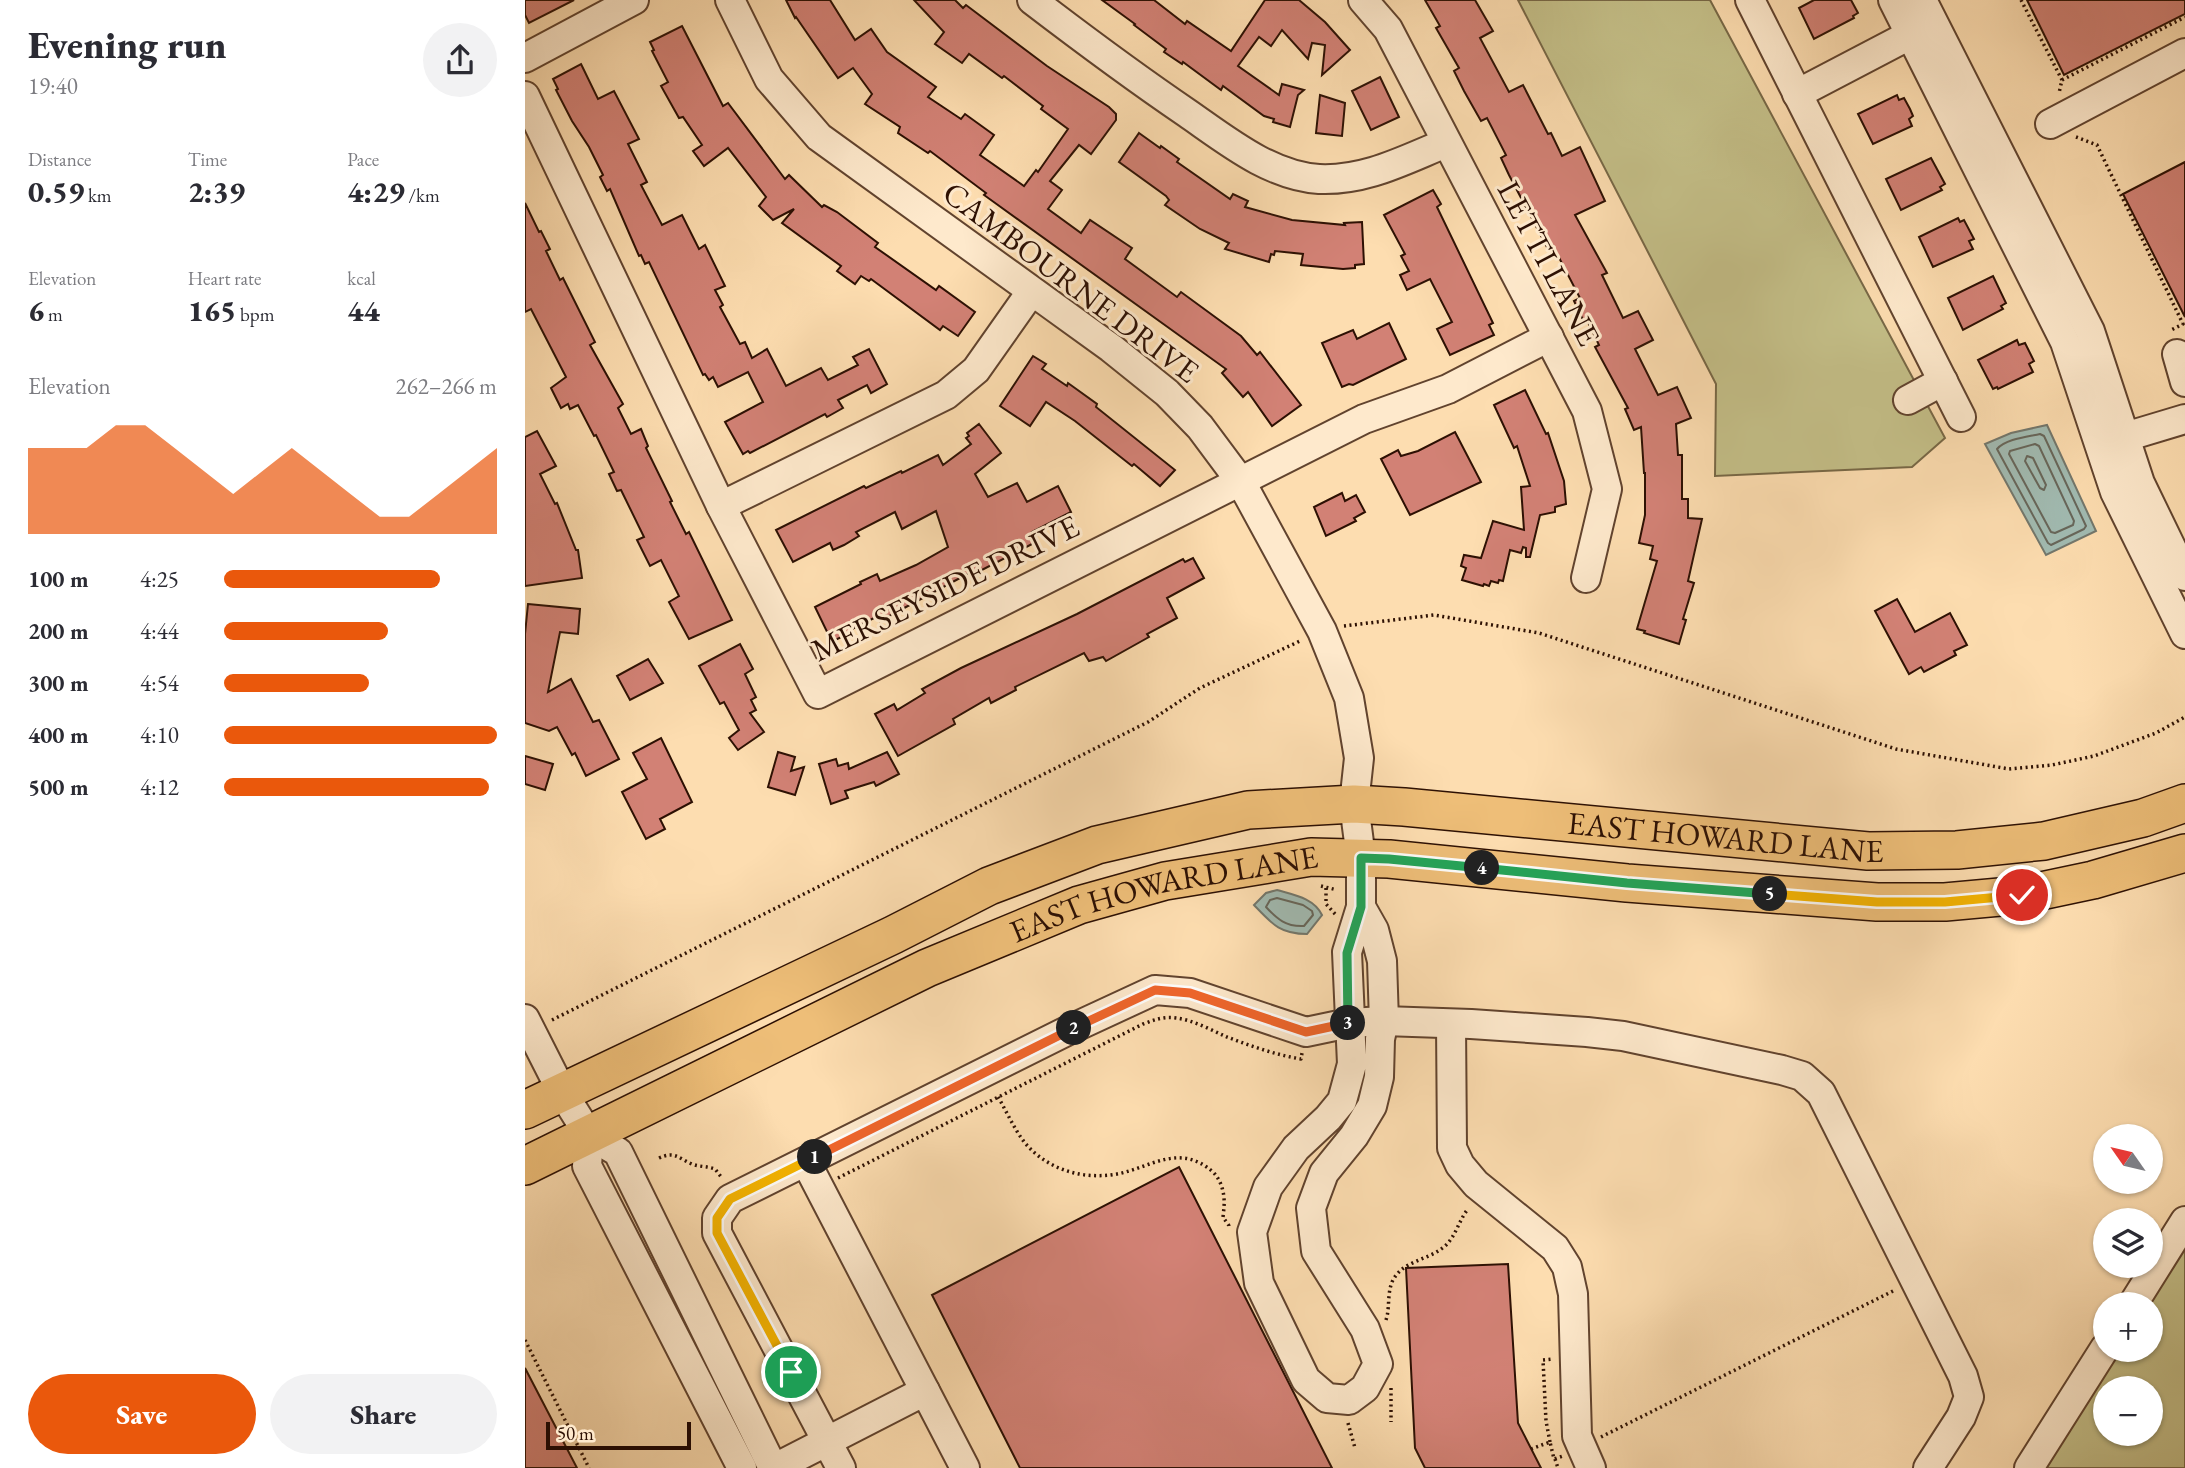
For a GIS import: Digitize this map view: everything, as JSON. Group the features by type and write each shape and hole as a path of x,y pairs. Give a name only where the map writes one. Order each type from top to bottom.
{"main road":[{"name":"EAST HOWARD LANE","path":"525,1110 893,935 989,886 1097,845 1248,810 1354,804 1556,820 1868,851 1957,850 2044,841 2143,818 2185,803"},
{"name":"EAST HOWARD LANE","path":"525,1166 927,968 1079,905 1165,881 1311,856 1389,859 1627,883 1877,902 1945,902 2022,895 2093,880 2185,853"}],"street":[{"path":"525,58 634,0"},
{"name":"CAMBOURNE DRIVE","path":"730,0 769,79 819,137 1111,348 1167,393 1200,427 1241,482 1322,631 1349,698 1359,758 1354,804 1361,858 1361,907"},
{"path":"1032,0 1122,69 1234,145 1286,171 1318,179 1363,176 1446,143"},
{"name":"LETTI LANE","path":"1363,0 1388,29 1587,411 1607,489 1586,578"},
{"path":"1750,0 1961,416"},
{"path":"1893,0 1922,19 2090,331 2140,483 2185,576"},
{"path":"1797,94 1922,19"},
{"path":"1922,19 2065,342 2115,492 2185,634"},
{"path":"2050,124 2185,53"},
{"name":"MERSEYSIDE DRIVE","path":"525,96 721,506 818,694 1364,419 1448,389 1549,337"},
{"path":"721,506 946,395 977,370 1031,292"},
{"path":"2174,342 2185,382"},
{"path":"1908,400 1943,381"},
{"path":"2125,437 2185,419"},
{"path":"1361,907 1374,930 1382,961 1384,1021 1380,1039 1379,1077 1372,1106 1354,1136 1324,1173 1311,1208 1316,1251 1365,1329 1378,1364 1365,1388 1349,1400 1327,1398 1306,1380 1259,1283 1252,1232 1268,1186 1296,1148 1342,1101 1352,1063 1347,953 1361,907"},
{"path":"841,1468 717,1233 717,1218 732,1199 1073,1028 1155,990 1190,993 1306,1032 1349,1023 1384,1021 1623,1036 1802,1076 1821,1093 1963,1377 1969,1397 1961,1417 1928,1468"},
{"path":"525,1019 562,1092 589,1135 618,1152 774,1468 925,1391"},
{"path":"1451,1024 1453,1149 1460,1165 1476,1184 1555,1248 1567,1267 1573,1294 1577,1436 1586,1457"},
{"path":"589,1135 587,1166 742,1468"},
{"path":"806,1162 965,1468"},
{"path":"2141,1292 2185,1221"},
{"path":"2029,1468 2096,1362"}],"path":[{"path":"2021,0 2062,80 2059,93"},
{"path":"2062,80 2185,18"},
{"path":"2074,138 2078,137 2097,145 2183,324 2174,342"},
{"path":"833,1180 1143,1024 1163,1017 1193,1023 1248,1045 1285,1056 1301,1059 1303,1044"},
{"path":"998,1097 1026,1144 1038,1156 1067,1171 1082,1176 1119,1174 1154,1161 1172,1158 1202,1165 1218,1179 1224,1198 1223,1217 1234,1231"},
{"path":"659,1158 677,1154 693,1165 715,1169 732,1199"},
{"path":"1385,1322 1389,1292 1399,1272 1407,1265 1429,1258 1448,1244 1462,1215 1471,1204"},
{"path":"1555,1459 1586,1457 1900,1287"},
{"path":"525,1340 589,1468"},
{"path":"1390,1377 1391,1422"},
{"path":"1531,1449 1550,1443 1557,1468"}],"shaded area":[{"path":"1518,0 1710,0 1945,438 1912,467 1715,476 1716,384"},
{"path":"2185,1246 2185,1468 2043,1468 2093,1390 2093,1446 2163,1446 2163,1376 2102,1376 2111,1362 2163,1362 2163,1292 2156,1292"}],"water":[{"path":"2047,425 2096,531 2046,555 1985,444 2011,433"},
{"path":"1277,890 1303,898 1318,909 1322,915 1307,934 1277,927 1254,905 1266,893"}],"building":[{"path":"525,0 574,0 529,23 525,15"},
{"path":"786,0 830,0 855,40 871,29 887,52 936,87 928,97 961,119 965,114 994,135 980,155 1024,186 1036,170 1038,172 1068,129 1004,76 1002,78 969,54 962,63 935,44 944,32 914,0 955,0 963,8 966,5 1047,66 1109,107 1116,114 1116,120 1091,154 1079,145 1050,181 1062,190 1048,209 1081,233 1090,220 1132,248 1125,259 1177,297 1181,292 1241,336 1257,355 1260,352 1301,405 1272,426 1248,392 1243,397 1222,373 1226,369 984,195 986,193 930,151 928,153 898,133 900,127 865,104 872,94 853,68 838,78 795,18"},
{"path":"1102,0 1154,0 1185,24 1187,21 1231,51 1265,0 1299,0 1325,22 1350,50 1322,75 1325,45 1312,43 1308,59 1282,30 1271,46 1259,37 1238,66 1279,95 1282,84 1304,90 1298,95 1290,127 1273,122 1274,119 1264,116 1223,86 1221,90 1183,62 1182,64 1164,52 1166,49"},
{"path":"1425,0 1475,0 1493,31 1480,38 1509,92 1523,85 1562,156 1580,147 1605,201 1575,215 1607,273 1602,275 1623,318 1638,311 1653,340 1635,349 1658,395 1677,387 1691,418 1676,424 1678,455 1682,455 1682,499 1688,499 1688,518 1702,519 1688,581 1694,583 1679,644 1637,629 1657,561 1650,559 1653,546 1639,543 1645,515 1641,427 1634,430 1625,409 1628,408 1595,347 1599,345 1574,301 1580,298 1553,246 1548,249 1509,175 1501,158 1506,155 1487,118 1481,121 1464,91 1454,71 1459,68 1436,28 1440,26"},
{"path":"1814,0 1851,0 1858,13 1854,18 1814,39 1799,8"},
{"path":"2027,0 2185,0 2185,14 2064,75"},
{"path":"682,26 723,106 728,103 785,179 789,175 822,207 824,205 837,212 878,243 875,247 936,290 939,286 975,312 958,336 943,326 940,330 871,279 869,281 861,276 855,284 837,271 841,266 782,223 794,209 773,220 759,206 766,197 728,148 704,166 693,151 702,145 683,117 679,118 661,86 668,82 650,42"},
{"path":"581,64 598,99 614,91 639,139 628,144 647,182 641,185 662,225 682,215 699,249 705,245 725,286 715,290 723,305 720,307 740,344 745,342 752,358 767,349 786,386 821,368 828,380 858,365 853,357 869,349 887,384 871,393 867,385 838,400 843,408 827,417 825,414 750,453 748,451 743,454 725,422 763,402 748,372 718,387 713,377 709,380 703,375 649,262 645,264 641,255 639,256 610,189 607,191 600,177 603,175 589,147 556,90 558,89 553,79"},
{"path":"1380,77 1399,117 1371,130 1352,91"},
{"path":"1320,95 1345,103 1342,136 1316,133"},
{"path":"1897,95 1899,100 1904,98 1910,109 1913,116 1909,119 1912,126 1873,144 1858,114"},
{"path":"1139,133 1179,159 1177,162 1230,199 1233,194 1248,201 1245,207 1292,220 1345,225 1344,223 1362,222 1364,264 1343,269 1301,265 1303,254 1275,251 1269,262 1225,249 1229,243 1200,229 1165,205 1169,200 1166,196 1119,162"},
{"path":"1931,158 1945,184 1940,187 1942,190 1901,210 1886,179"},
{"path":"2185,162 2185,317 2123,194"},
{"path":"1433,190 1441,204 1437,207 1493,323 1489,325 1494,335 1450,355 1437,329 1452,322 1430,279 1407,290 1400,275 1409,271 1401,256 1405,254 1384,215"},
{"path":"525,203 550,249 546,251 560,280 563,278 595,342 590,345 623,404 618,408 631,434 641,429 648,446 646,448 672,501 670,502 686,534 689,532 732,620 689,639 669,602 679,596 661,560 650,566 637,540 644,537 621,490 617,491 609,474 614,472 596,435 594,436 578,405 570,409 568,404 561,408 551,388 566,377 531,309 525,312"},
{"path":"1958,218 1960,222 1964,220 1974,239 1969,241 1973,249 1933,267 1919,237"},
{"path":"1993,276 2006,303 2001,306 2003,309 1963,330 1948,298"},
{"path":"1389,323 1406,359 1353,385 1342,387 1322,343 1353,330 1357,339"},
{"path":"2017,340 2019,345 2025,343 2034,361 2029,364 2033,372 1993,389 1978,360"},
{"path":"1033,356 1046,364 1042,369 1067,386 1068,383 1097,404 1096,407 1175,470 1160,486 1134,464 1132,466 1046,402 1030,426 1000,406"},
{"path":"1525,390 1546,434 1548,433 1564,481 1566,504 1555,507 1555,512 1540,515 1530,557 1526,557 1526,548 1523,547 1521,553 1510,550 1503,581 1491,581 1489,586 1483,586 1462,580 1466,568 1461,566 1464,555 1481,558 1493,521 1524,530 1521,487 1530,486 1517,446 1514,448 1494,405"},
{"path":"979,424 1001,453 975,474 988,497 1017,483 1027,502 1058,486 1071,512 1032,532 1036,540 1034,543 974,574 973,571 880,621 878,616 850,630 851,633 831,640 815,607 877,574 880,581 948,547 936,511 902,529 895,512 856,532 859,536 844,545 833,550 830,543 793,562 776,530 864,486 866,488 901,471 902,473 938,455 943,465 971,444 966,438 969,436 967,433"},
{"path":"537,431 556,466 540,474 555,504 557,503 578,550 582,578 525,586 525,437"},
{"path":"1455,432 1481,482 1410,515 1381,459 1398,450 1401,456 1418,451"},
{"path":"1342,493 1345,501 1356,495 1365,512 1354,518 1356,521 1326,536 1314,507"},
{"path":"1193,558 1204,578 1167,598 1177,618 1147,634 1149,637 1106,661 1103,657 1089,661 1084,653 1015,687 1016,690 991,703 989,698 953,719 955,724 898,756 875,714 894,704 897,710 925,693 922,689 961,668 1077,614 1183,559 1185,562"},
{"path":"1897,599 1915,632 1950,613 1967,645 1954,651 1956,655 1924,672 1921,667 1909,674 1875,611"},
{"path":"528,604 580,609 578,634 560,632 548,692 571,679 593,722 599,720 619,759 586,776 575,753 572,755 557,727 549,731 525,723 525,634"},
{"path":"740,644 753,669 745,674 756,697 751,700 756,710 750,713 764,732 738,750 729,738 739,730 724,702 720,704 699,666"},
{"path":"648,659 663,683 630,700 617,676"},
{"path":"661,738 692,802 660,819 665,829 646,839 622,792 647,779 633,753"},
{"path":"778,752 795,757 791,771 804,767 795,795 768,787"},
{"path":"887,752 899,774 876,786 874,782 845,791 848,798 831,804 819,764 836,759 838,766 848,763 849,769"},
{"path":"525,756 553,764 545,790 525,784"},
{"path":"1179,1167 1332,1468 1020,1468 932,1295"},
{"path":"1508,1264 1518,1423 1541,1468 1425,1468 1415,1448 1406,1268"},
{"path":"525,1368 577,1468 525,1468"}],"route":[{"path":"791,1372 717,1233 717,1218 730,1199 1155,990 1190,993 1306,1032 1349,1023 1347,953 1361,907 1361,858 1627,883 1877,902 1945,902 2022,895"}]}
